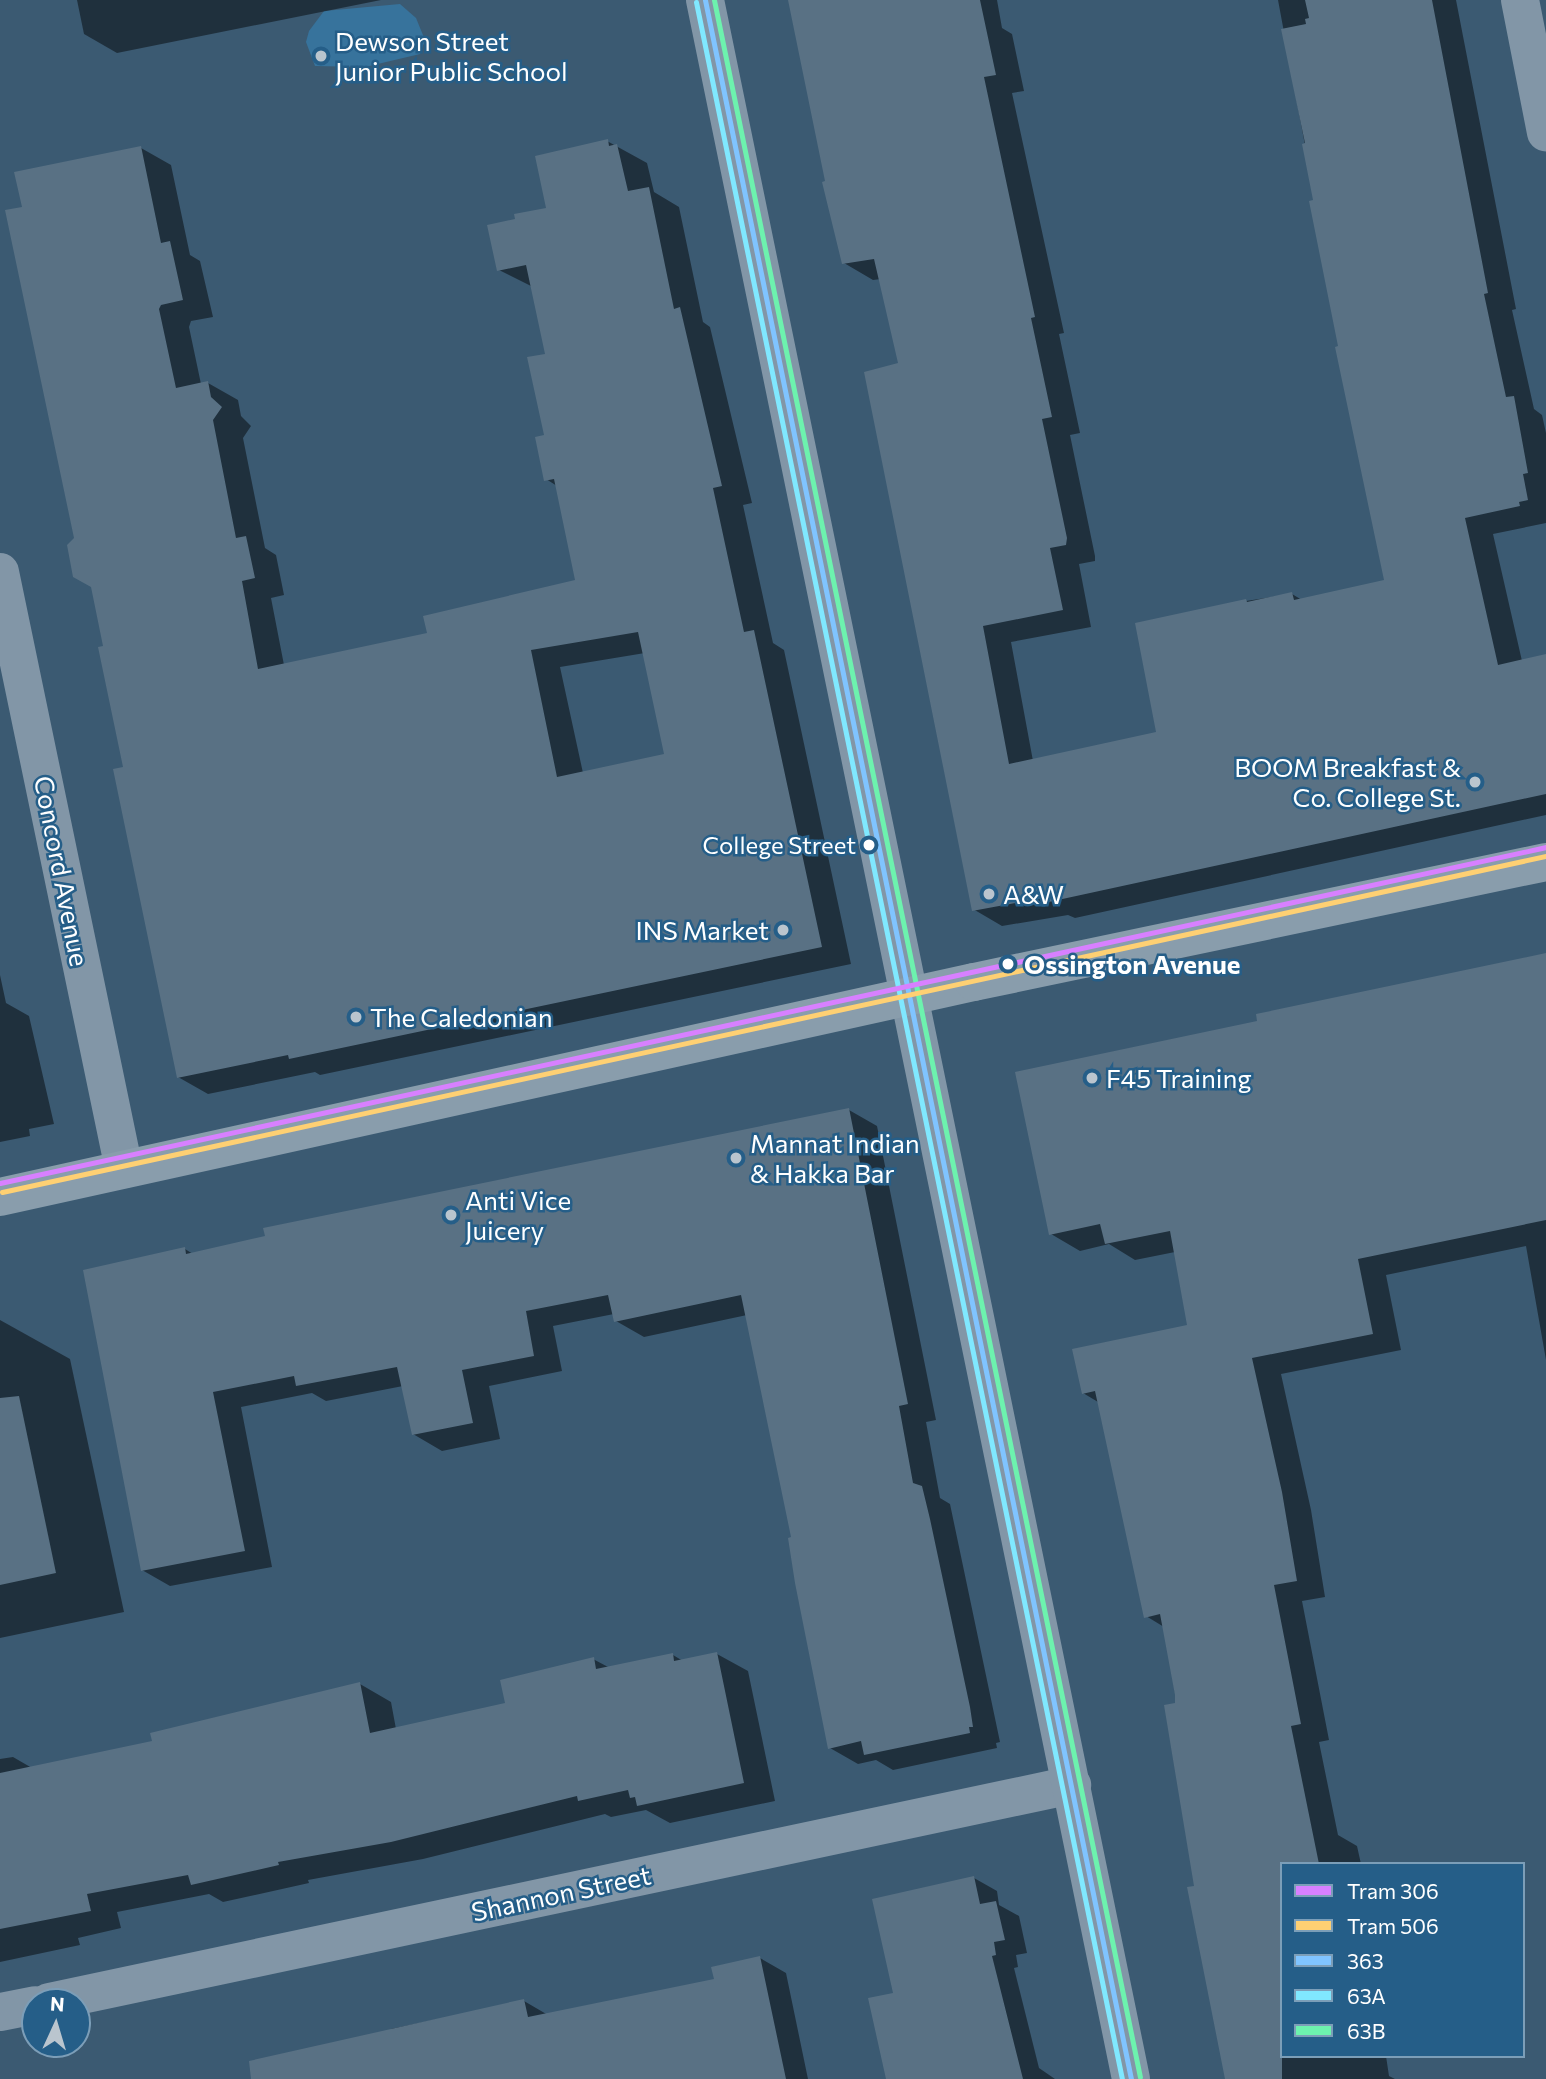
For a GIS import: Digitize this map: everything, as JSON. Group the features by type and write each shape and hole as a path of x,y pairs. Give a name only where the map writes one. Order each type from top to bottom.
{"main road":[{"path":"0,1197 909,996 1546,862"}],"street":[{"path":"705,0 1131,2079"},
{"path":"1520,0 1546,132"},
{"name":"Concord Avenue","path":"0,572 124,1169"},
{"name":"Shannon Street","path":"91,1993 1072,1785"},
{"path":"0,2012 21,2008"}],"shaded area":[{"path":"400,4 416,18 425,40 420,54 365,67 315,66 306,42 309,31 324,11"}],"building":[{"path":"788,0 980,0 996,75 984,77 1035,317 1031,318 1052,417 1042,419 1067,538 1066,545 1050,548 1063,610 983,626 1009,764 1156,732 1135,623 1246,599 1247,602 1292,592 1294,600 1384,580 1335,347 1338,346 1309,201 1313,200 1302,144 1305,143 1281,29 1306,24 1305,19 1309,18 1305,0 1432,0 1488,293 1484,294 1506,397 1514,396 1528,473 1523,474 1528,500 1519,502 1520,506 1465,518 1498,665 1546,654 1546,794 1044,903 1043,898 972,911 864,372 898,363 874,259 842,264 822,182 825,181"},
{"path":"608,139 609,146 617,144 628,191 649,187 674,309 680,307 722,486 713,488 744,632 754,630 822,947 289,1059 288,1055 177,1078 113,769 123,767 98,647 103,646 91,587 73,577 67,545 74,538 5,210 22,207 14,172 141,146 161,243 170,241 183,300 161,305 159,309 176,388 208,381 211,397 222,407 213,420 236,538 246,536 255,578 242,581 258,669 427,633 423,616 575,580 554,479 544,481 535,437 544,435 527,357 545,354 526,265 497,271 487,225 515,219 514,214 546,208 535,156","holes":["638,632 664,754 557,777 531,650"]},
{"path":"1546,953 1546,1220 1358,1259 1373,1334 1252,1358 1282,1492 1297,1581 1274,1585 1301,1724 1291,1726 1319,1862 1280,1862 1282,2079 1225,2079 1187,1887 1194,1886 1164,1705 1175,1703 1175,1695 1160,1614 1144,1618 1095,1391 1082,1394 1072,1349 1187,1325 1170,1231 1105,1244 1100,1224 1049,1235 1015,1072 1257,1021 1256,1014"},
{"path":"849,1108 908,1404 899,1406 913,1483 922,1486 930,1519 970,1707 973,1727 969,1727 970,1733 864,1755 861,1741 828,1749 795,1583 788,1538 791,1537 741,1295 614,1322 608,1295 526,1311 534,1356 462,1370 473,1423 412,1435 397,1367 296,1386 294,1376 213,1392 245,1551 141,1571 83,1270 185,1247 186,1254 265,1236 263,1228"},
{"path":"19,1396 56,1573 0,1585 0,1398"},
{"path":"717,1652 744,1783 637,1806 635,1797 630,1798 628,1790 578,1801 577,1796 391,1842 278,1862 279,1865 191,1885 188,1875 87,1894 91,1911 0,1929 0,1773 152,1741 150,1733 360,1682 370,1733 505,1703 500,1680 594,1657 596,1669 673,1653 674,1661"},
{"path":"974,1876 980,1904 996,1901 1005,1940 994,1942 996,1955 992,1956 1023,2079 886,2079 868,1998 893,1993 872,1899"},
{"path":"760,1956 786,2079 251,2079 249,2061 524,1999 528,2017 714,1979 711,1967"}],"tram line":[{"name":"306","path":"0,1183 1546,847"},
{"name":"506","path":"2,1192 1546,856"}],"transit line":[{"name":"363","path":"705,0 1131,2079"},
{"name":"63B","path":"714,0 1140,2077"},
{"name":"63A","path":"696,2 1122,2079"}],"place":[{"name":"Dewson Street Junior Public School","path":"321,56"},
{"name":"BOOM Breakfast & Co. College St.","path":"1475,782"},
{"name":"College Street","path":"869,845"},
{"name":"A&W","path":"989,894"},
{"name":"INS Market","path":"783,930"},
{"name":"Ossington Avenue","path":"1008,964"},
{"name":"The Caledonian","path":"356,1017"},
{"name":"F45 Training","path":"1092,1078"},
{"name":"Mannat Indian & Hakka Bar","path":"736,1158"},
{"name":"Anti Vice Juicery","path":"451,1215"}]}
